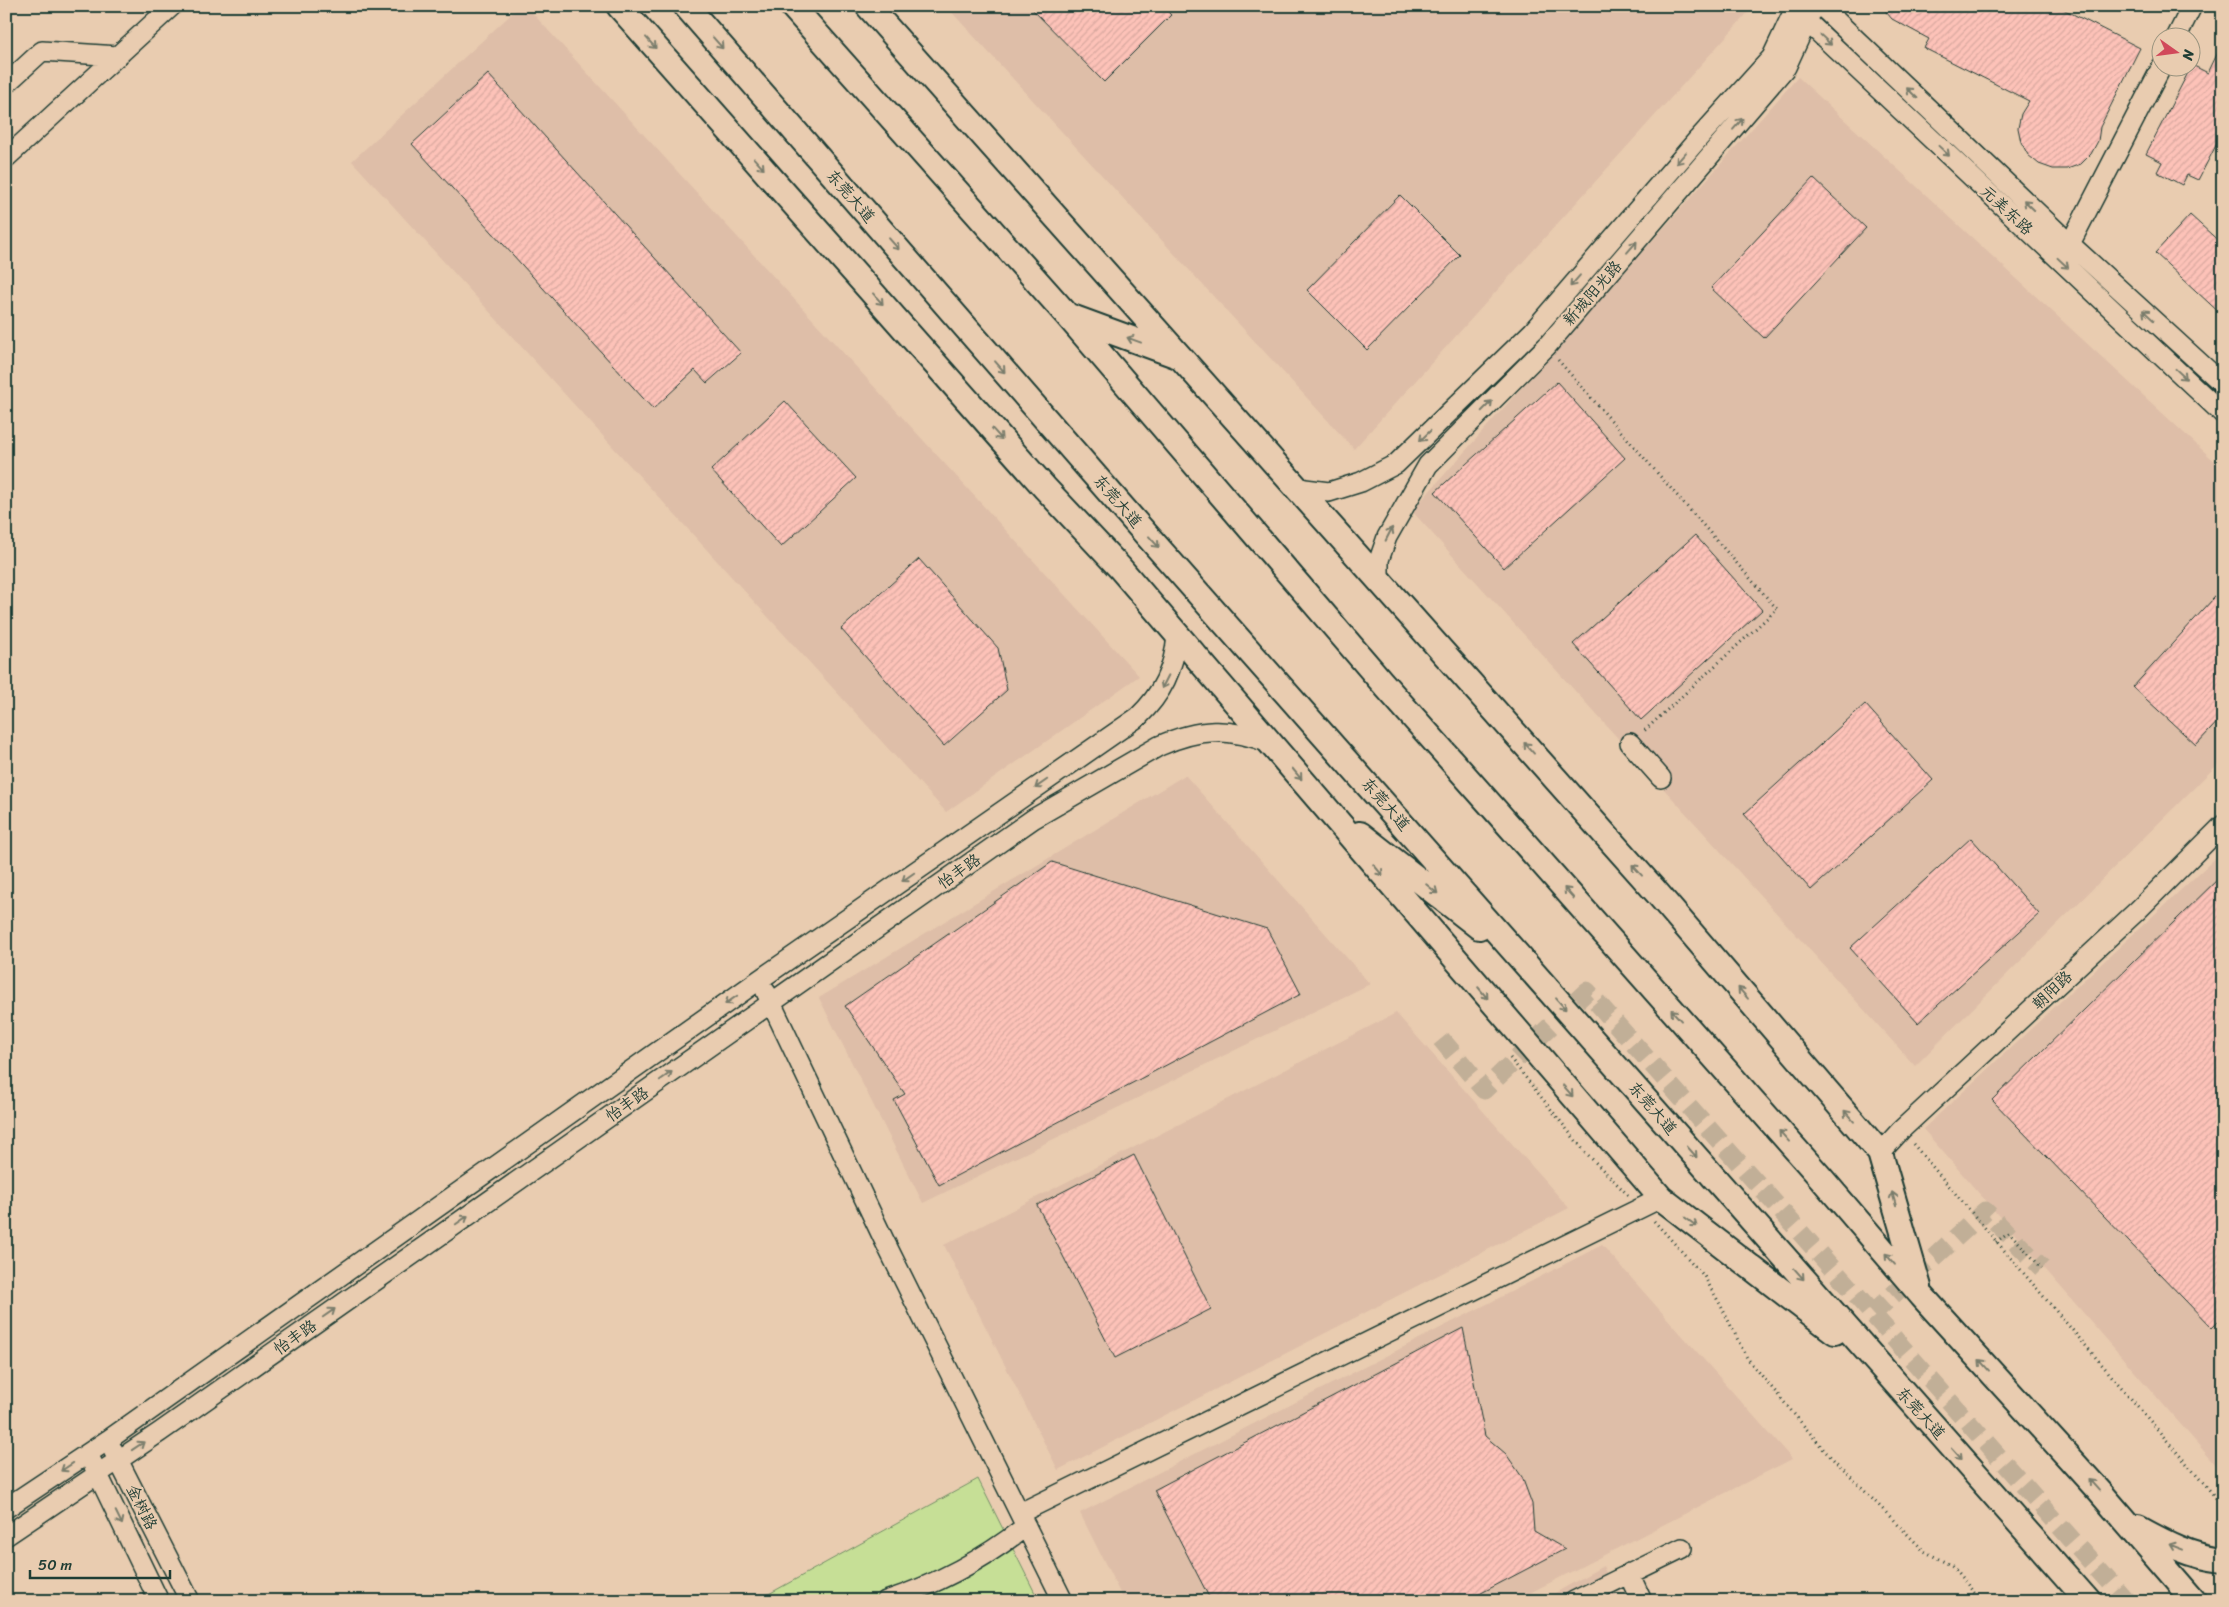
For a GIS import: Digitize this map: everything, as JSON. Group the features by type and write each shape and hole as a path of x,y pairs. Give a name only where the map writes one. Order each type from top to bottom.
{"main road":[{"path":"619,6 1045,488 1120,568 1324,806 1510,1041 1536,1055 1651,1203 1878,1365"},
{"name":"东莞大道","path":"686,6 1137,524 2088,1601"},
{"path":"792,6 1067,315 1387,688 1815,1171 1922,1296 2126,1522 2194,1601"},
{"path":"868,6 1654,889 1880,1153 1922,1296"},
{"path":"1067,315 1180,356"},
{"path":"1324,806 1420,879 1529,967"},
{"path":"2126,1522 2172,1547 2197,1555 2223,1560"},
{"path":"2051,1559 2069,1601"}],"street":[{"path":"6,158 172,6"},
{"name":"元美东路","path":"1821,6 2070,244 2223,384"},
{"path":"2181,28 2192,6"},
{"name":"元美东路","path":"1801,10 2223,414"},
{"name":"新城阳光路","path":"1380,580 1379,560 1387,537 1428,465 1546,347 1786,67 1801,10"},
{"name":"新城阳光路","path":"1298,488 1329,492 1361,482 1396,464 1533,331 1698,139 1772,57 1801,10"},
{"path":"6,84 42,51 118,56"},
{"path":"2070,244 2156,78"},
{"name":"怡丰路","path":"6,1508 108,1440 760,980 1138,717 1152,704 1162,689 1170,672 1177,636"},
{"name":"怡丰路","path":"6,1536 98,1474 1033,819 1159,746 1195,733 1233,732 1270,743"},
{"path":"1630,743 1661,778"},
{"name":"朝阳路","path":"1880,1153 1901,1130 2138,910 2223,825"},
{"path":"760,980 884,1240 1063,1601"},
{"path":"886,1601 922,1588 970,1565 1002,1545 1023,1520 1651,1203"},
{"name":"金树路","path":"108,1440 190,1601"},
{"name":"金树路","path":"88,1453 159,1601"},
{"path":"1574,1601 1682,1548"},
{"path":"1629,1573 1642,1601"}],"path":[{"path":"1546,347 1777,609 1630,743"},
{"path":"1510,1041 1585,1152 1651,1203 1670,1237 1704,1276 1722,1306 1747,1358 1825,1451 1924,1551 1952,1566 1981,1601"},
{"path":"1901,1130 2217,1499"},
{"path":"1996,1242 2009,1232 2042,1268"}],"shaded area":[{"path":"520,6 526,6 1139,676 946,812 352,161"},
{"path":"946,6 1750,6 1752,8 1354,449"},
{"path":"1798,77 2223,469 2223,759 1915,1066 1412,511"},
{"path":"1185,775 1370,984 923,1203 819,998"},
{"path":"2223,851 2223,1473 1923,1129"},
{"path":"1396,1013 1569,1208 1058,1470 944,1245"},
{"path":"1602,1245 1792,1459 1514,1601 1124,1601 1080,1513"},
{"path":"1603,1566 1618,1601 1541,1601"}],"green space":[{"path":"978,1479 1039,1601 756,1601"}],"building":[{"path":"1029,6 1162,6 1171,15 1104,82"},
{"path":"1881,6 2057,6 2140,48 2100,127 2098,141 2091,154 2081,164 2067,169 2053,169 2039,164 2028,155 2021,142 2018,128 2021,114 2029,101 1924,48 1929,39 1892,19"},
{"path":"2223,42 2223,132 2198,180 2187,175 2182,185 2157,172 2162,162 2146,154 2185,78 2202,78 2202,70 2208,73"},
{"path":"488,74 741,353 707,383 695,370 653,409 412,144"},
{"path":"1813,178 1866,228 1764,338 1711,288"},
{"path":"1400,195 1460,255 1367,350 1307,290"},
{"path":"2190,215 2223,245 2223,316 2155,253"},
{"path":"1557,382 1625,458 1504,568 1435,492"},
{"path":"785,401 856,478 781,547 711,470"},
{"path":"1695,535 1762,610 1641,720 1573,644"},
{"path":"919,559 998,648 1007,690 944,746 841,629"},
{"path":"2223,588 2223,716 2196,745 2133,687"},
{"path":"1865,704 1933,780 1811,890 1744,814"},
{"path":"1971,838 2039,914 1918,1023 1850,948"},
{"path":"1052,862 1267,929 1301,994 939,1185 894,1100 905,1094 845,1006"},
{"path":"2223,874 2223,1317 2212,1328 1992,1100"},
{"path":"1134,1155 1211,1309 1115,1358 1037,1205"},
{"path":"1463,1328 1485,1436 1506,1454 1522,1477 1532,1504 1534,1531 1565,1549 1466,1601 1211,1601 1154,1490"}],"tunnel":[{"path":"1441,1039 1484,1090 1587,991 2126,1601"},
{"path":"1872,1314 1985,1211 2042,1268"}]}
